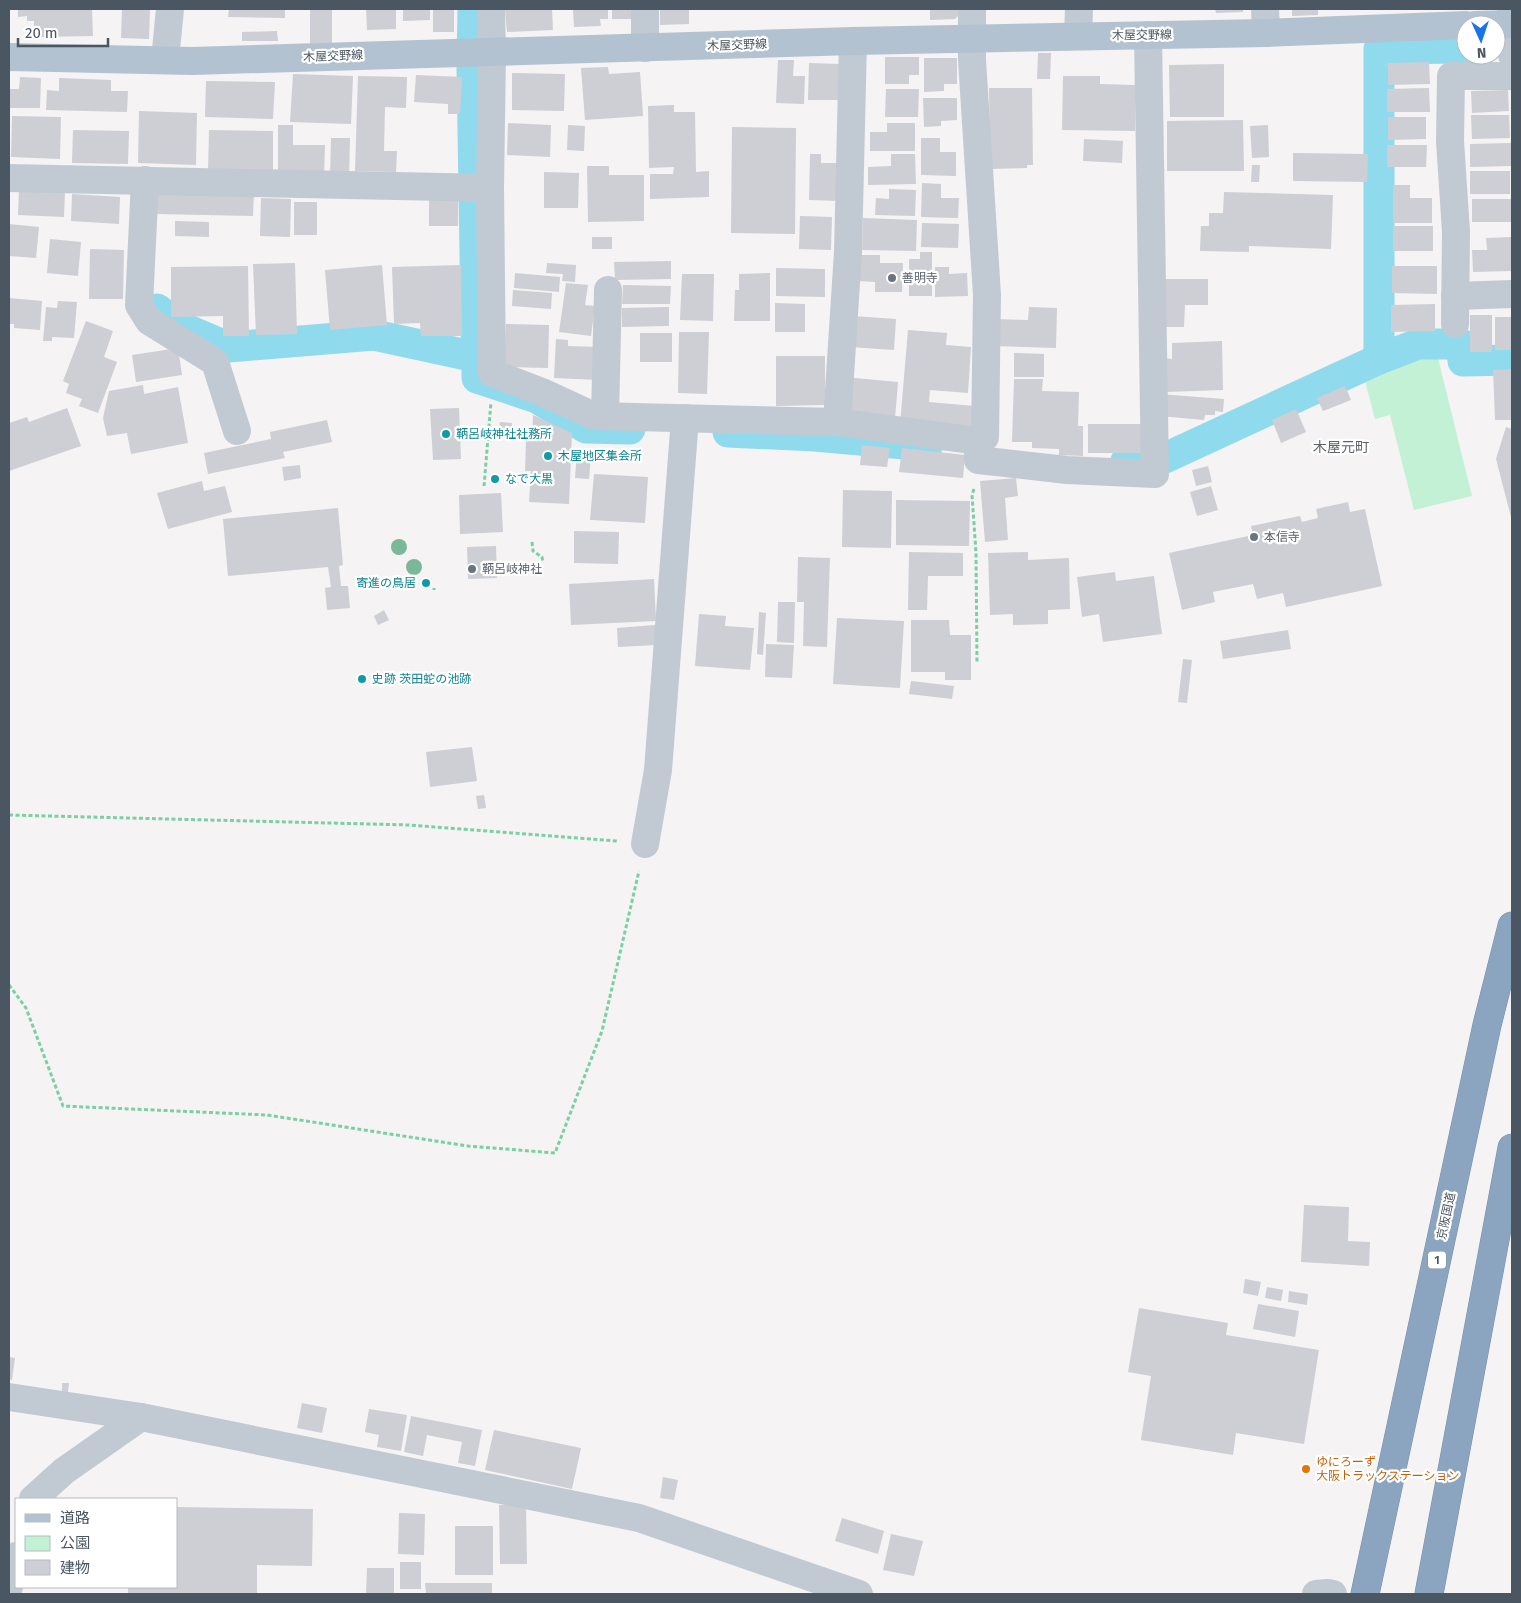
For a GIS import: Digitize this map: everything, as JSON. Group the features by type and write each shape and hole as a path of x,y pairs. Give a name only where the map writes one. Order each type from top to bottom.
{"highway":[{"name":"京阪国道","path":"1365,1594 1487,1025 1512,926"},
{"path":"1429,1594 1512,1148"}],"main road":[{"name":"木屋交野線","path":"9,56 202,60 853,41 1148,35 1266,21 1456,25"}],"street":[{"path":"165,60 170,9"},
{"path":"491,9 476,52 490,188 492,373 542,392 594,416 836,422 1067,470 1155,474 1148,35"},
{"path":"645,9 645,48"},
{"path":"972,9 972,60 987,295 985,437 978,452"},
{"path":"1078,36 1079,9"},
{"path":"1511,19 1512,55"},
{"path":"836,422 848,252 853,41"},
{"path":"1455,324 1456,232 1450,141 1451,76 1512,76"},
{"path":"9,178 490,188"},
{"path":"145,180 139,305 149,321 216,362 237,431"},
{"path":"605,416 608,290"},
{"path":"1455,296 1512,294"},
{"path":"645,844 658,770 685,418"},
{"path":"9,1397 141,1417 639,1518 859,1594"},
{"path":"34,1498 64,1471 141,1417"},
{"path":"9,1587 15,1560"},
{"path":"1316,1594 1333,1594"}],"path":[{"path":"484,486 491,394"},
{"path":"977,663 976,553 972,495 978,472 978,452"},
{"path":"532,542 533,551 542,557 543,563"},
{"path":"9,815 409,825 645,844 602,1031 555,1153 468,1146 267,1115 63,1106 26,1008 9,985"}],"green space":[{"path":"1437,354 1472,496 1414,510 1390,415 1375,419 1363,373"}],"building":[{"path":"18,9 92,9 93,36 41,37 40,26 34,26 34,21 27,21 27,16 18,17"},
{"path":"122,9 150,9 149,39 121,38"},
{"path":"229,9 285,9 285,18 228,17"},
{"path":"310,9 332,9 332,43 310,44"},
{"path":"366,9 396,9 396,29 367,30"},
{"path":"403,9 430,9 430,20 403,21"},
{"path":"433,9 454,9 454,32 433,32"},
{"path":"505,9 552,9 553,30 507,32"},
{"path":"573,9 608,9 608,19 600,19 601,26 574,27"},
{"path":"612,9 632,9 632,19 612,19"},
{"path":"660,9 689,9 689,24 660,25"},
{"path":"930,9 965,9 955,19 930,20"},
{"path":"1215,9 1243,9 1243,12 1216,13"},
{"path":"1292,9 1318,9 1318,15 1292,16"},
{"path":"277,31 278,41 242,41 242,32"},
{"path":"1038,53 1051,53 1050,79 1037,79"},
{"path":"885,57 919,57 919,75 909,75 909,84 885,84"},
{"path":"924,58 957,58 957,84 944,84 944,91 924,92"},
{"path":"778,60 794,60 793,76 805,76 804,104 776,103"},
{"path":"1429,62 1430,84 1388,85 1388,63"},
{"path":"809,63 841,64 840,100 808,100"},
{"path":"1224,64 1224,117 1170,117 1169,65"},
{"path":"608,67 609,74 640,72 643,116 585,120 581,68"},
{"path":"512,73 565,74 564,111 512,110"},
{"path":"293,74 353,76 351,124 290,122"},
{"path":"416,75 462,77 460,114 448,114 448,104 414,102"},
{"path":"358,76 407,77 406,108 385,107 384,151 397,151 396,172 355,171"},
{"path":"1063,76 1100,76 1100,84 1135,85 1135,131 1062,130"},
{"path":"20,77 41,78 40,108 9,108 9,89 19,89"},
{"path":"59,78 111,80 111,91 128,91 127,112 46,110 47,90 59,91"},
{"path":"206,81 275,82 273,119 205,117"},
{"path":"989,88 1032,88 1033,165 1027,165 1027,168 990,169"},
{"path":"1429,88 1430,112 1387,112 1387,89"},
{"path":"886,89 919,89 918,117 885,117"},
{"path":"1508,90 1509,111 1472,113 1471,91"},
{"path":"923,98 957,98 957,120 941,121 941,126 924,127"},
{"path":"674,105 674,112 695,112 696,172 709,171 709,197 650,199 650,174 673,174 674,167 649,168 648,106"},
{"path":"139,111 197,113 196,165 138,163"},
{"path":"1471,115 1509,115 1510,138 1472,139"},
{"path":"12,116 61,117 60,159 11,157"},
{"path":"1388,117 1426,117 1426,139 1388,140"},
{"path":"1243,120 1244,171 1167,171 1167,121"},
{"path":"508,123 551,125 550,157 507,155"},
{"path":"887,123 915,123 915,151 870,151 870,132 887,132"},
{"path":"278,125 293,125 293,145 325,145 324,176 278,176"},
{"path":"568,125 585,126 584,151 567,150"},
{"path":"1268,125 1269,157 1252,158 1250,126"},
{"path":"732,127 796,128 795,234 731,233"},
{"path":"73,130 129,131 128,164 72,163"},
{"path":"209,130 273,131 273,174 208,173"},
{"path":"331,138 350,138 349,178 330,178"},
{"path":"921,138 940,138 940,152 956,152 956,176 921,175"},
{"path":"1084,139 1123,141 1122,163 1083,161"},
{"path":"1512,143 1512,166 1470,167 1470,144"},
{"path":"1387,145 1427,145 1426,167 1387,167"},
{"path":"1293,153 1368,154 1367,182 1293,181"},
{"path":"810,154 821,154 821,163 839,163 839,201 809,200"},
{"path":"891,154 915,154 916,184 868,185 868,167 891,166"},
{"path":"1252,165 1260,165 1259,182 1251,182"},
{"path":"587,166 609,166 609,175 644,175 644,221 588,222"},
{"path":"1470,171 1510,171 1510,194 1470,194"},
{"path":"544,172 579,173 578,208 544,208"},
{"path":"922,183 941,184 941,198 959,198 958,218 921,217"},
{"path":"1393,185 1410,185 1410,198 1432,198 1432,223 1393,223"},
{"path":"19,189 65,191 64,217 18,215"},
{"path":"156,189 254,191 253,216 156,214"},
{"path":"889,189 916,190 915,216 875,215 876,198 889,199"},
{"path":"1224,192 1333,195 1331,249 1249,246 1249,252 1200,251 1201,226 1209,226 1209,213 1223,213"},
{"path":"72,194 120,197 119,224 71,221"},
{"path":"261,198 291,199 290,237 260,236"},
{"path":"429,199 458,200 458,226 429,226"},
{"path":"1472,199 1512,199 1512,222 1472,222"},
{"path":"294,202 317,202 317,235 294,235"},
{"path":"800,216 832,217 831,250 799,249"},
{"path":"863,218 917,220 916,251 862,250"},
{"path":"175,221 209,222 209,237 175,236"},
{"path":"922,223 959,224 958,248 921,247"},
{"path":"9,224 39,227 36,258 9,256"},
{"path":"1393,226 1433,226 1433,251 1393,251"},
{"path":"592,237 612,237 612,249 592,249"},
{"path":"1512,237 1512,271 1473,272 1472,250 1487,250 1486,238"},
{"path":"50,239 81,242 78,276 47,273"},
{"path":"90,249 124,250 123,299 89,299"},
{"path":"920,252 932,252 932,296 909,296 909,259 920,259"},
{"path":"858,255 880,255 880,263 903,263 902,292 875,292 875,282 858,281"},
{"path":"671,261 671,279 615,280 614,262"},
{"path":"295,263 297,334 256,335 253,264"},
{"path":"547,263 576,265 575,282 562,281 563,274 546,273"},
{"path":"382,265 387,325 330,330 325,270"},
{"path":"461,265 462,336 421,336 420,323 394,324 392,267"},
{"path":"248,266 249,336 223,336 223,316 171,317 171,267"},
{"path":"1392,266 1437,266 1437,294 1392,293"},
{"path":"935,267 949,267 949,274 967,273 968,296 935,297"},
{"path":"776,268 825,269 825,297 776,296"},
{"path":"515,273 560,277 559,292 514,288"},
{"path":"770,273 770,321 734,321 735,290 739,290 739,274"},
{"path":"682,274 714,274 713,321 680,320"},
{"path":"1161,279 1208,279 1208,305 1185,305 1184,327 1161,327"},
{"path":"566,283 588,285 585,305 595,306 591,336 559,332"},
{"path":"623,285 671,286 670,304 622,304"},
{"path":"513,290 552,293 551,309 512,306"},
{"path":"9,298 42,301 40,330 14,328 14,324 9,324"},
{"path":"58,301 77,302 74,338 52,337 52,341 43,341 46,307 57,308"},
{"path":"775,303 805,304 805,332 775,332"},
{"path":"1435,304 1435,331 1391,332 1391,305"},
{"path":"669,307 669,326 622,327 622,308"},
{"path":"1029,307 1057,308 1056,348 994,346 995,319 1028,320"},
{"path":"1470,315 1492,315 1492,352 1470,352"},
{"path":"852,316 896,319 894,350 850,347"},
{"path":"1495,317 1512,317 1512,350 1495,350"},
{"path":"86,321 113,331 104,357 117,362 98,413 79,406 82,399 66,393 69,384 63,381"},
{"path":"506,324 549,325 548,368 504,367"},
{"path":"908,330 947,333 946,345 971,347 968,393 930,390 929,402 974,406 972,431 900,424"},
{"path":"679,332 709,332 707,394 678,393"},
{"path":"640,333 672,333 672,362 640,362"},
{"path":"556,339 568,340 568,346 600,347 599,380 554,378"},
{"path":"1222,341 1223,390 1166,392 1165,358 1172,359 1172,343"},
{"path":"178,348 182,375 136,382 132,355"},
{"path":"1014,353 1044,354 1044,377 1014,377"},
{"path":"776,356 825,356 825,405 776,406"},
{"path":"1512,369 1512,420 1495,420 1493,370"},
{"path":"844,377 898,382 895,419 841,414"},
{"path":"1014,379 1043,379 1042,391 1079,392 1078,426 1083,426 1083,456 1059,455 1059,449 1032,448 1032,442 1012,442"},
{"path":"143,385 144,394 178,387 188,443 131,454 127,433 107,436 103,418 109,391"},
{"path":"1345,386 1351,400 1323,411 1317,398"},
{"path":"1160,394 1224,399 1223,412 1215,411 1215,415 1205,415 1204,420 1159,416"},
{"path":"67,408 81,446 9,471 9,423 27,417 29,422"},
{"name":"鞆呂岐神社社務所","path":"459,408 461,459 433,460 430,409"},
{"path":"1296,409 1306,432 1281,443 1272,420"},
{"name":"木屋地区集会所","path":"533,415 572,433 569,504 529,502 531,471 525,471 526,441 532,441"},
{"path":"327,420 332,442 283,452 285,458 208,474 204,453 271,439 270,432"},
{"path":"500,422 512,423 511,437 498,435"},
{"path":"1088,424 1143,424 1143,453 1088,453"},
{"path":"1506,427 1512,429 1512,521 1496,459"},
{"path":"862,445 890,448 887,467 860,465"},
{"path":"902,448 965,455 963,478 899,472"},
{"path":"577,452 591,454 589,479 575,478"},
{"path":"300,465 301,478 284,481 282,467"},
{"path":"1208,466 1212,482 1196,486 1192,470"},
{"path":"594,474 648,477 645,523 590,520"},
{"path":"1016,478 1018,496 1005,498 1008,540 985,542 980,481"},
{"path":"202,481 204,491 225,486 232,512 168,529 157,493"},
{"path":"1211,486 1218,510 1197,516 1190,492"},
{"path":"843,490 892,491 891,548 842,547"},
{"path":"501,493 503,532 460,534 459,495"},
{"path":"896,500 970,501 969,546 896,545"},
{"path":"1348,502 1350,512 1365,509 1382,586 1286,607 1283,593 1257,599 1253,584 1213,592 1215,602 1182,610 1169,553 1253,535 1251,526 1300,516 1302,522 1318,518 1316,509"},
{"path":"338,508 343,565 339,566 341,586 348,586 350,608 327,610 325,588 331,587 328,567 228,576 223,519"},
{"path":"574,531 619,532 618,564 574,563"},
{"path":"496,546 497,578 468,579 467,547"},
{"path":"909,552 963,553 963,576 928,576 927,610 908,610"},
{"path":"1028,552 1028,560 1069,558 1070,609 1048,610 1048,624 1013,625 1013,614 990,615 988,553"},
{"path":"798,557 830,558 827,647 803,646 804,602 797,602"},
{"path":"1115,572 1116,581 1154,576 1162,634 1103,642 1099,614 1082,617 1077,577"},
{"path":"654,579 656,621 571,625 569,584"},
{"path":"778,602 795,602 794,643 777,642"},
{"path":"384,610 389,620 378,625 374,616"},
{"path":"759,612 766,613 763,655 757,654"},
{"path":"699,614 726,616 725,626 754,628 750,670 695,666"},
{"path":"837,618 904,621 900,688 833,684"},
{"path":"911,620 949,620 950,635 971,635 971,680 945,680 945,672 911,672"},
{"path":"655,625 656,645 618,647 617,628"},
{"path":"1288,630 1291,649 1223,659 1220,641"},
{"path":"766,644 794,645 792,678 765,677"},
{"path":"1183,659 1192,660 1187,703 1178,702"},
{"path":"911,681 954,686 952,699 909,694"},
{"path":"472,747 477,781 430,787 426,752"},
{"path":"484,795 486,808 478,809 476,796"},
{"path":"1304,1205 1349,1207 1348,1241 1370,1242 1369,1266 1301,1262"},
{"path":"1245,1279 1261,1282 1258,1296 1243,1293"},
{"path":"1267,1287 1283,1290 1281,1301 1265,1298"},
{"path":"1289,1291 1308,1294 1307,1305 1288,1302"},
{"path":"1258,1304 1299,1311 1295,1337 1253,1329"},
{"path":"1139,1308 1228,1323 1226,1335 1319,1350 1304,1444 1236,1433 1233,1455 1141,1440 1151,1376 1128,1372"},
{"path":"9,1357 15,1358 12,1380 9,1379"},
{"path":"62,1383 69,1383 68,1392 62,1392"},
{"path":"302,1403 327,1408 322,1433 297,1428"},
{"path":"369,1409 407,1415 401,1451 377,1447 379,1435 365,1432"},
{"path":"411,1416 482,1430 475,1466 458,1463 462,1442 427,1435 423,1456 404,1452"},
{"path":"494,1430 581,1448 572,1489 485,1470"},
{"path":"663,1477 678,1480 674,1500 660,1498"},
{"path":"499,1505 526,1505 527,1564 500,1564"},
{"path":"178,1507 313,1509 312,1566 257,1565 257,1594 128,1594 128,1588 178,1588"},
{"path":"399,1513 425,1514 424,1555 398,1554"},
{"path":"842,1518 884,1531 878,1554 835,1541"},
{"path":"455,1526 493,1526 493,1575 455,1575"},
{"path":"891,1534 923,1541 914,1576 883,1570"},
{"path":"400,1562 421,1562 421,1589 400,1589"},
{"path":"367,1568 394,1568 394,1594 366,1594"},
{"path":"425,1583 492,1583 492,1594 426,1594"}],"waterway":[{"path":"473,9 472,67 477,378 537,398 586,428 630,429"},
{"path":"1379,359 1379,49 1456,48"},
{"path":"157,309 181,327 228,347 374,335 476,357"},
{"path":"1126,461 1165,458 1379,359 1418,344 1461,344 1463,361 1512,360"},
{"path":"728,432 815,436 927,446"}],"place":[{"name":"善明寺","path":"892,278"},
{"name":"鞆呂岐神社社務所","path":"446,434"},
{"name":"木屋地区集会所","path":"548,456"},
{"name":"なで大黒","path":"495,479"},
{"name":"本信寺","path":"1254,537"},
{"name":"鞆呂岐神社","path":"472,569"},
{"name":"寄進の鳥居","path":"426,583"},
{"name":"史跡 茨田蛇の池跡","path":"362,679"},
{"name":"ゆにろーず 大阪トラックステーション","path":"1306,1469"}],"district":[{"name":"木屋元町","path":"1341,447"}]}
